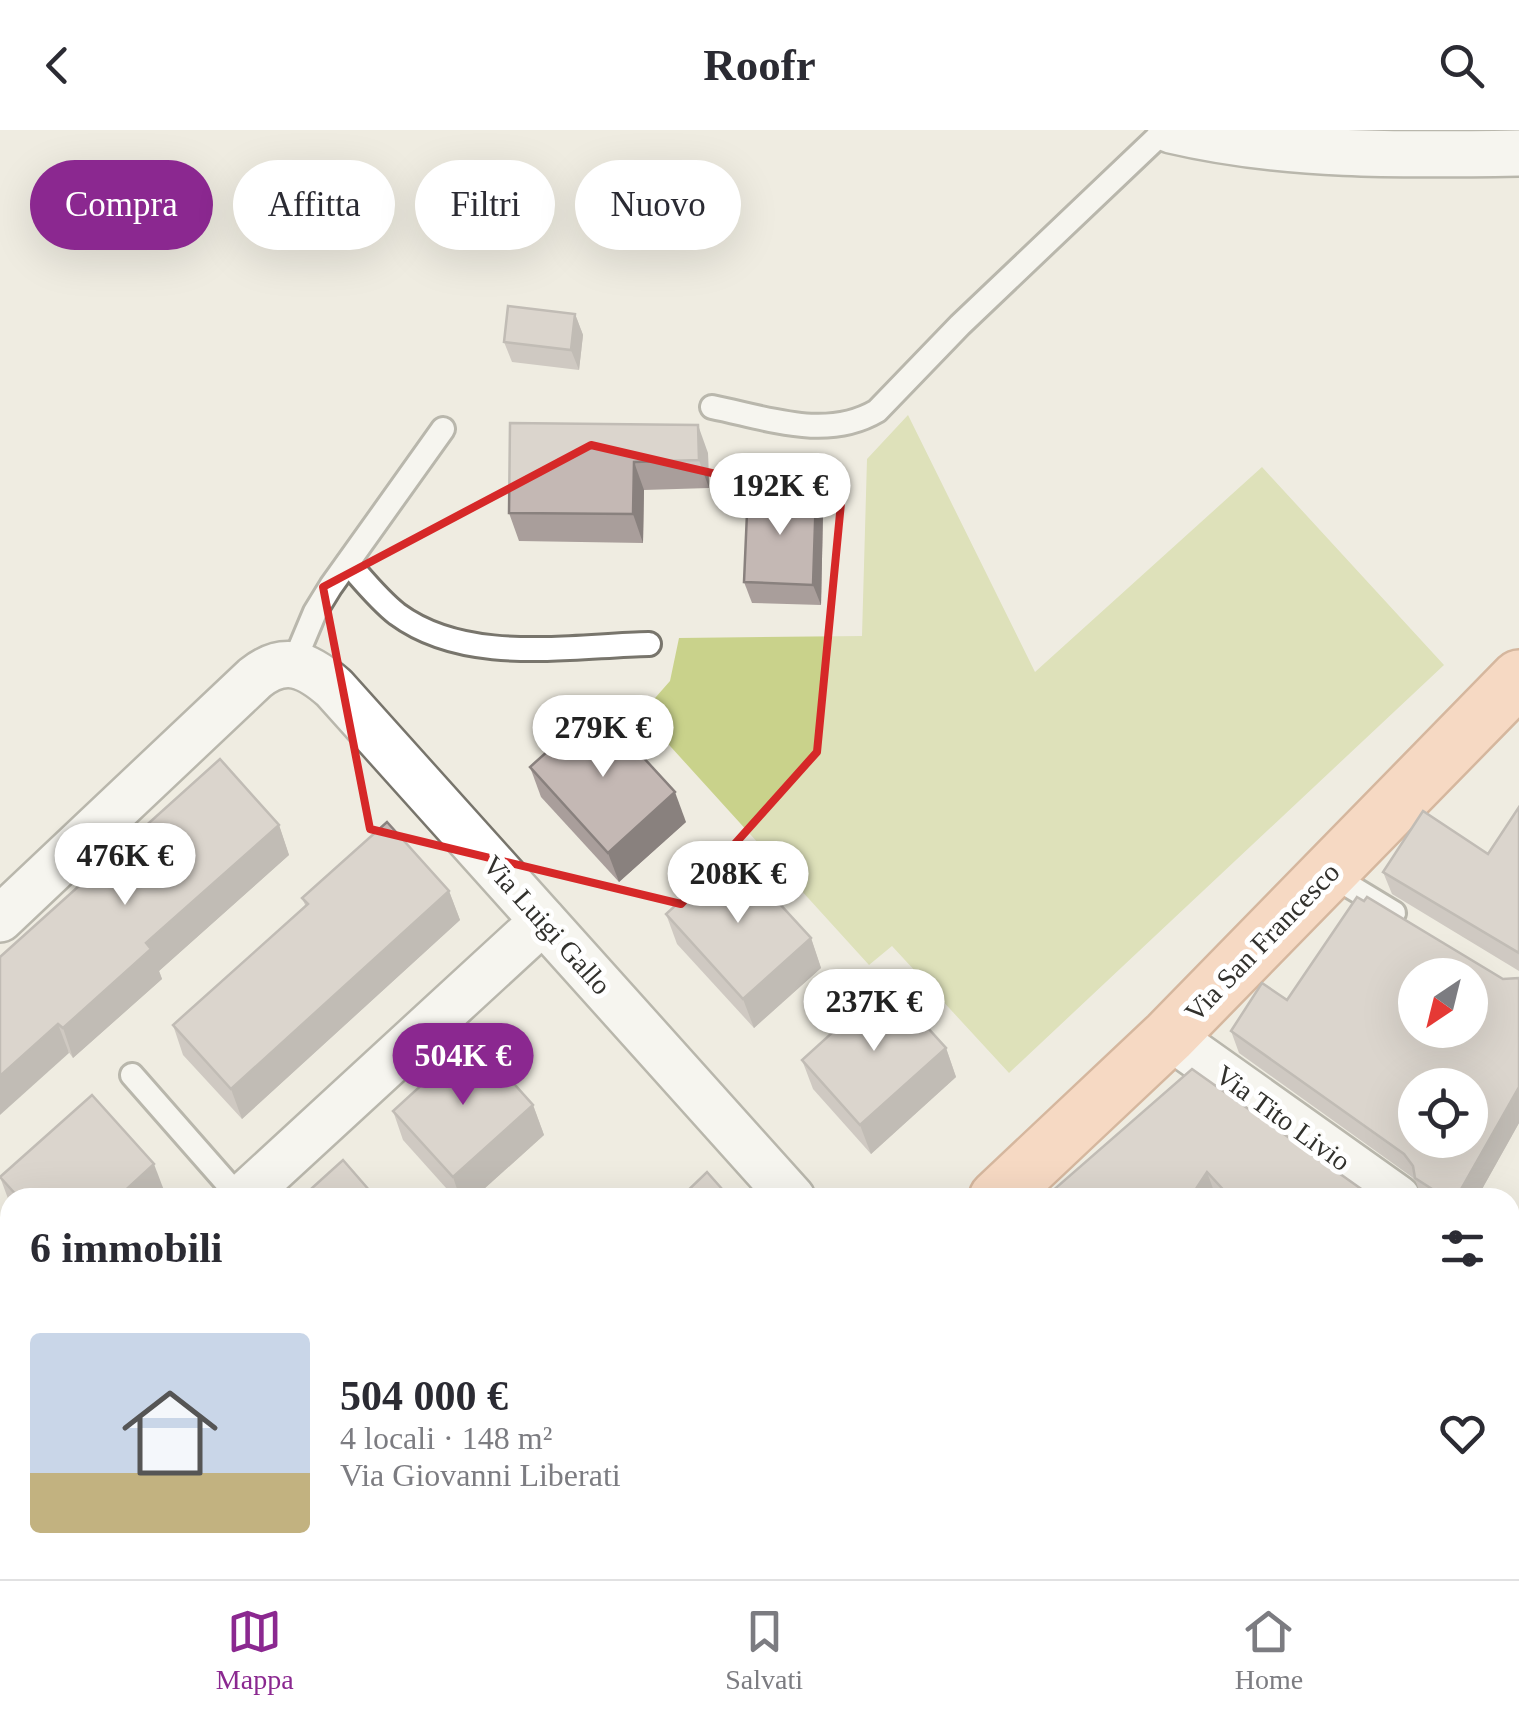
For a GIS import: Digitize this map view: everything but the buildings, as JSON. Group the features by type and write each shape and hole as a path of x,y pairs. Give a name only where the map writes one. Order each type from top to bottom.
{"main road":[{"name":"Via San Francesco","path":"1007,1188 1169,1036 1519,678"}],"street":[{"path":"1168,130 1246,144 1335,153 1519,153"},
{"path":"0,918 255,678 280,664 294,662"},
{"name":"Via Luigi Gallo","path":"294,662 310,668 334,688 783,1188"},
{"path":"252,1188 543,921"},
{"name":"Via Tito Livio","path":"1169,1036 1383,1188"}],"lane":[{"path":"712,407 830,428 877,411 960,325 1168,130"},
{"path":"294,662 315,612 443,428"},
{"path":"348,563 399,615 437,637 457,643 500,648 648,644"},
{"path":"1328,873 1408,921"},
{"path":"132,1074 232,1188"}],"highlighted area":[{"path":"591,445 841,503 817,752 681,904 370,829 323,587"}],"green space":[{"path":"908,415 1035,672 1262,467 1444,665 1009,1073 892,946 869,965 641,714 670,681 679,638 862,636 867,459"}]}
